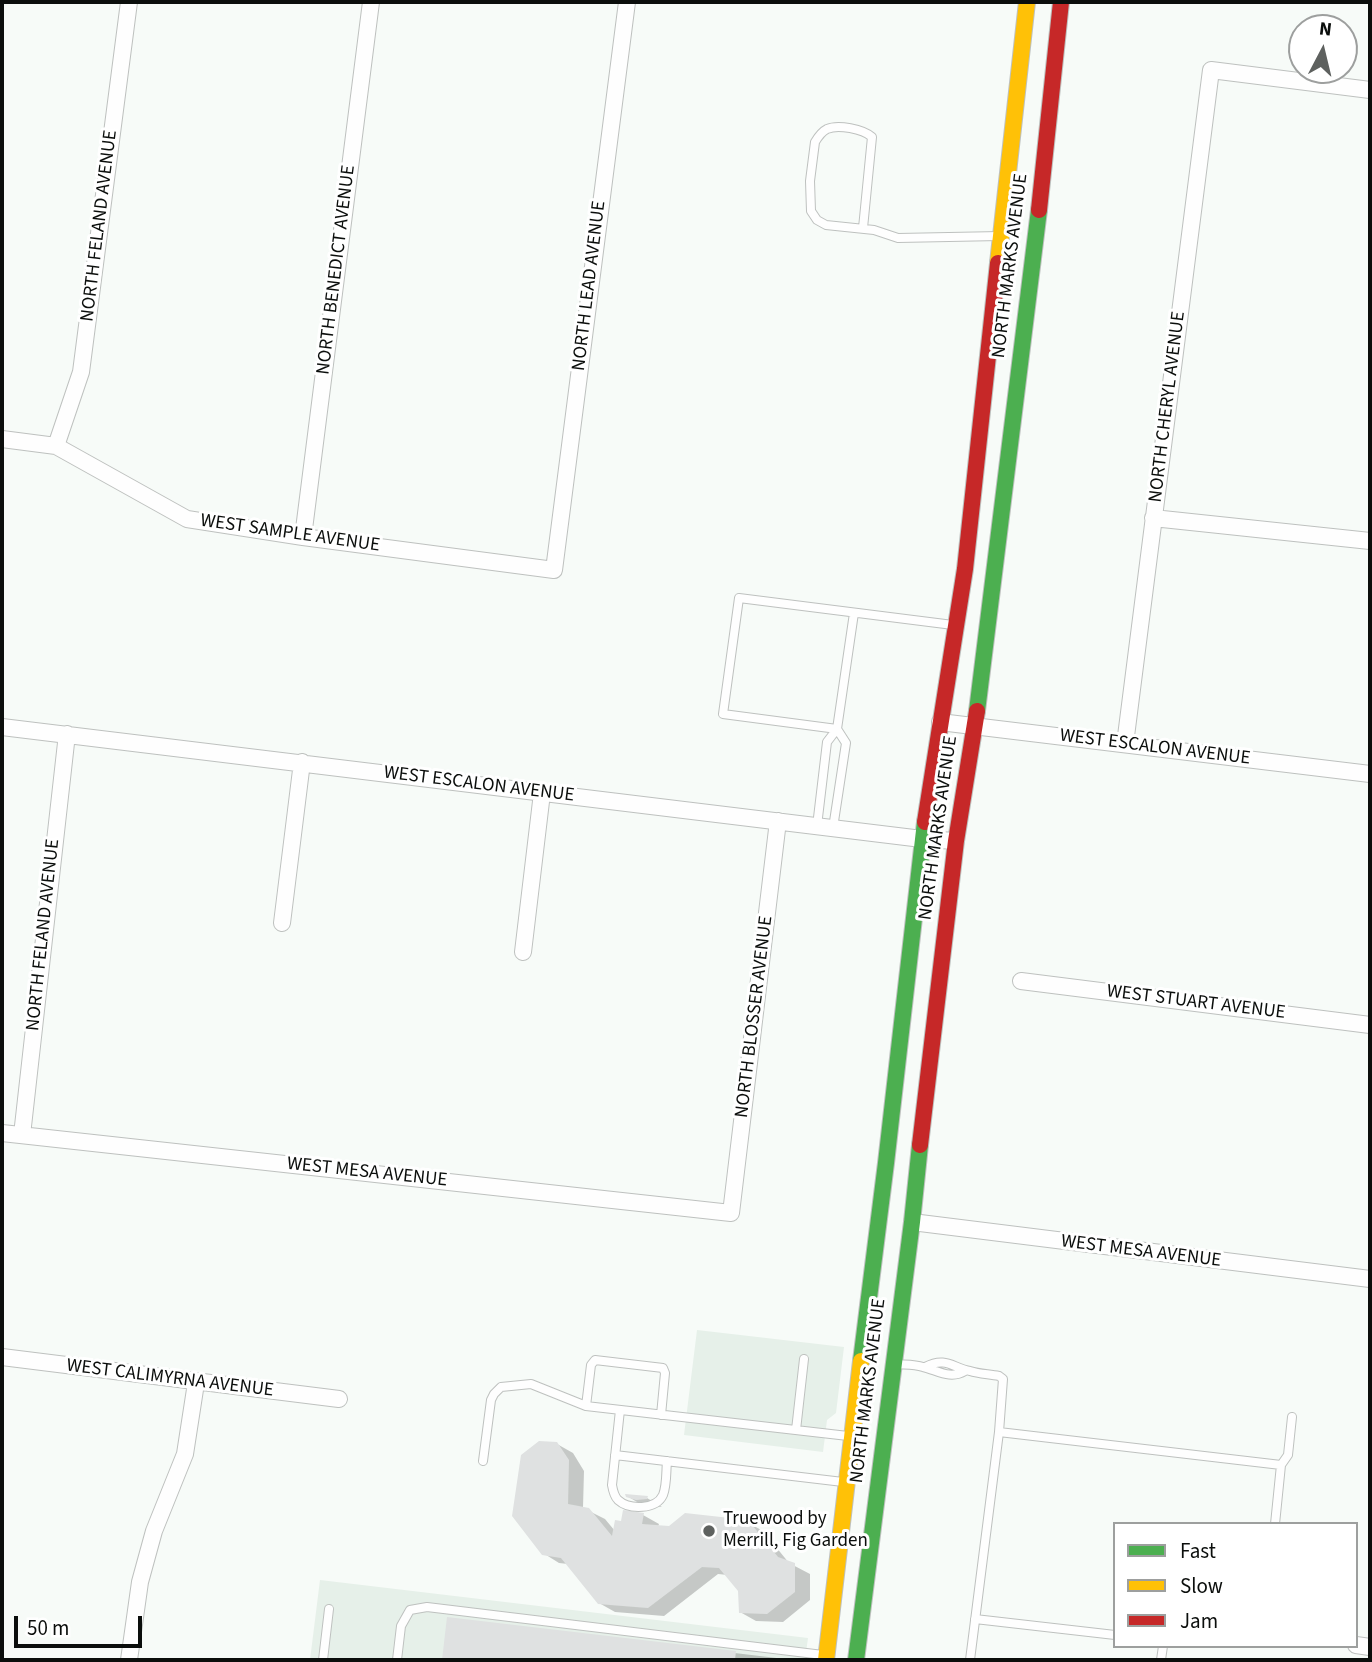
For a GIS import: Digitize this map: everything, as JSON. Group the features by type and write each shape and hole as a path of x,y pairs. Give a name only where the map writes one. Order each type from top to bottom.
{"main road":[{"name":"NORTH MARKS AVENUE","path":"826,1658 850,1436 901,1038 922,839 965,569 1027,2"},
{"name":"NORTH MARKS AVENUE","path":"856,1660 912,1222 956,841 975,727 1045,155 1061,2"},
{"path":"901,1038 911,1053 910,1091 898,1204 901,1213 912,1222"},
{"path":"850,1436 859,1453 863,1479 854,1587 862,1608"}],"street":[{"name":"NORTH FELAND AVENUE","path":"56,446 80,372 129,2"},
{"name":"NORTH BENEDICT AVENUE","path":"303,537 371,2"},
{"name":"NORTH LEAD AVENUE","path":"554,570 627,2"},
{"name":"NORTH CHERYL AVENUE","path":"1125,744 1211,69 1370,90"},
{"name":"WEST SAMPLE AVENUE","path":"2,439 56,446 187,519 554,570"},
{"path":"1153,518 1370,541"},
{"name":"WEST ESCALON AVENUE","path":"940,722 1370,774"},
{"name":"WEST ESCALON AVENUE","path":"2,727 956,841"},
{"name":"NORTH FELAND AVENUE","path":"22,1136 67,734"},
{"path":"282,923 302,762"},
{"path":"523,952 542,793"},
{"name":"NORTH BLOSSER AVENUE","path":"731,1213 778,821"},
{"name":"WEST STUART AVENUE","path":"1021,981 1370,1025"},
{"name":"WEST MESA AVENUE","path":"2,1133 731,1213"},
{"name":"WEST MESA AVENUE","path":"912,1222 1370,1279"},
{"name":"WEST CALIMYRNA AVENUE","path":"2,1357 339,1399"},
{"path":"129,1660 140,1582 154,1531 185,1454 196,1383"}],"lane":[{"path":"863,228 872,137 865,131 831,127 820,134 815,142 810,181 811,211 817,220 826,225 863,228 898,238 1003,236"},
{"path":"825,827 846,743 837,729 723,714 739,597 956,625"},
{"path":"825,827 827,742 837,729 855,613"},
{"path":"796,1430 804,1359"},
{"path":"586,1406 591,1365 595,1360 663,1368 665,1373 661,1415"},
{"path":"894,1364 925,1367 934,1362 958,1365 965,1371 1003,1378 999,1432 970,1660"},
{"path":"482,1461 494,1394 501,1387 531,1384 586,1406 850,1436"},
{"path":"620,1410 612,1485 614,1496 624,1504 645,1507 657,1502 663,1494 667,1461"},
{"path":"1275,1522 1281,1465 1288,1455 1292,1417"},
{"path":"999,1432 1281,1465"},
{"path":"615,1455 846,1482"},
{"path":"397,1660 401,1626 410,1610 427,1607 826,1658"},
{"path":"323,1660 329,1609"},
{"path":"975,1619 1113,1635"},
{"path":"1161,1660 1168,1660"}],"shaded area":[{"path":"697,1330 844,1347 836,1413 827,1420 823,1452 684,1435"},
{"path":"320,1580 808,1638 805,1660 310,1660"}],"building":[{"name":"Truewood by Merrill, Fig Garden","path":"539,1441 557,1442 569,1460 568,1504 589,1508 612,1536 615,1520 621,1521 623,1510 644,1513 642,1524 669,1526 685,1513 748,1520 778,1557 795,1563 795,1592 767,1614 739,1613 738,1591 719,1568 702,1567 648,1608 598,1604 561,1558 542,1555 512,1516 521,1455"},
{"path":"625,1494 648,1496 647,1499 636,1500 626,1497"},
{"path":"447,1617 736,1651 735,1660 442,1660"}],"traffic: fast":[{"path":"977,711 1039,210"},
{"path":"861,1361 925,822"},
{"path":"856,1660 920,1145"}],"traffic: slow":[{"path":"998,263 1027,2"},
{"path":"826,1660 861,1361"}],"traffic: jam":[{"path":"1039,210 1061,2"},
{"path":"925,822 965,569 998,263"},
{"path":"920,1145 956,841 977,711"}],"place":[{"name":"Truewood by Merrill, Fig Garden","path":"709,1531"}]}
